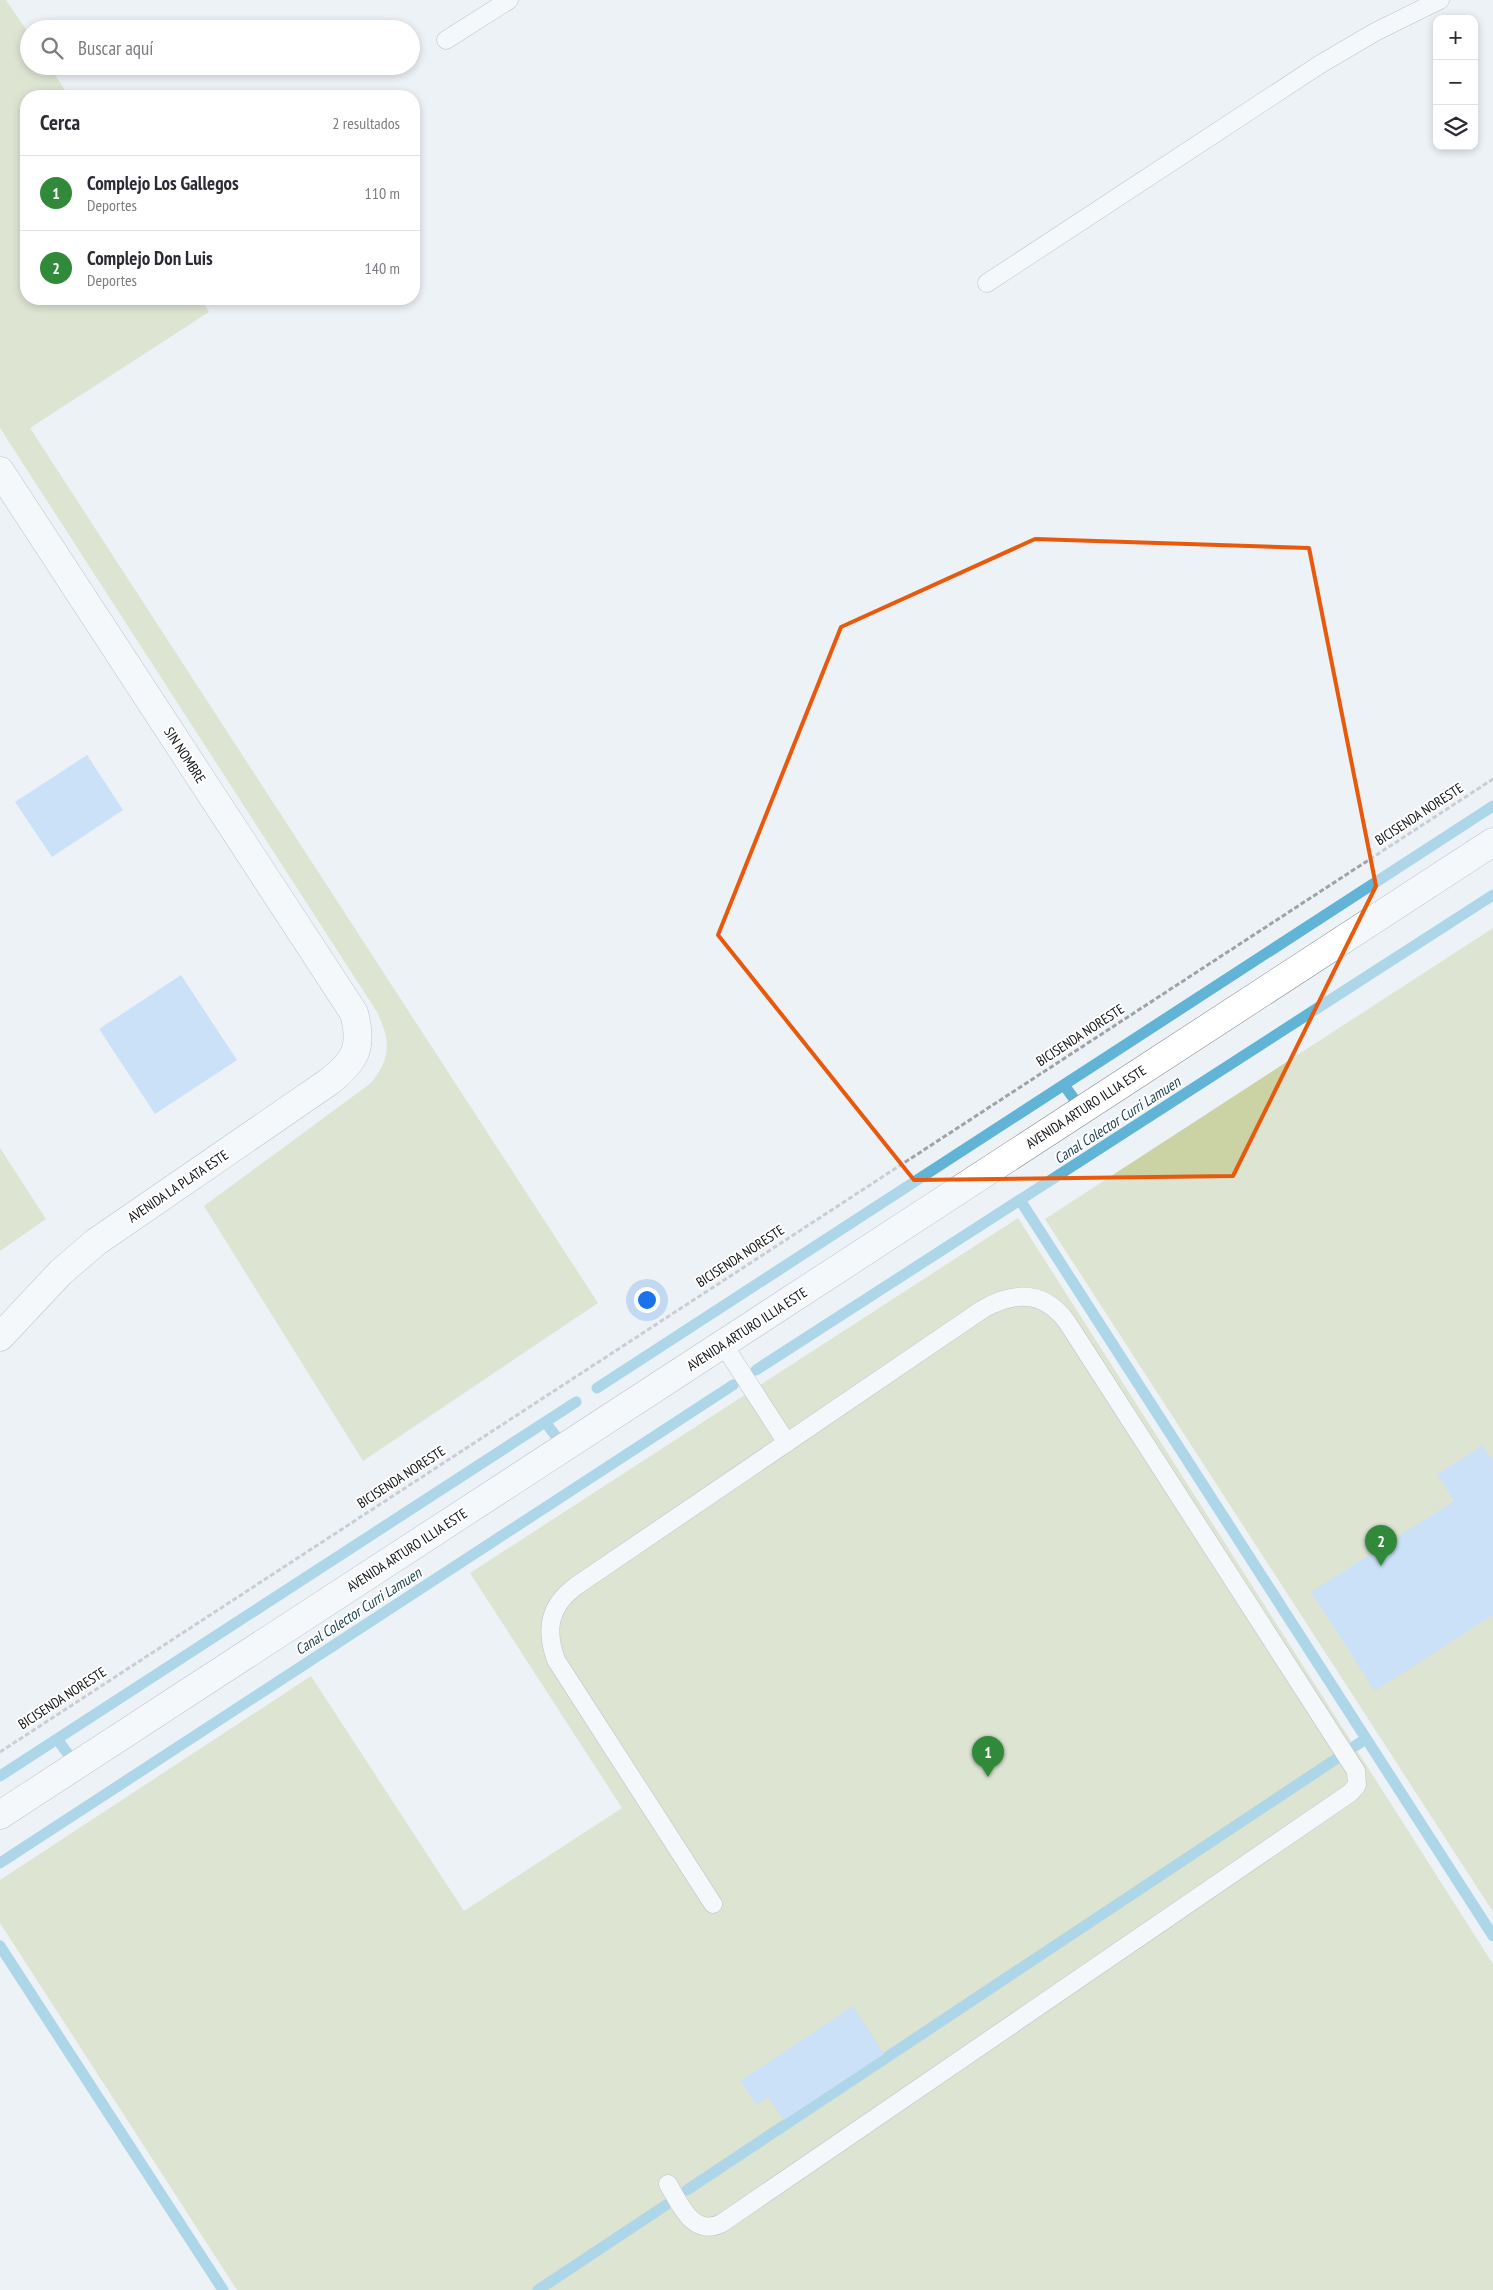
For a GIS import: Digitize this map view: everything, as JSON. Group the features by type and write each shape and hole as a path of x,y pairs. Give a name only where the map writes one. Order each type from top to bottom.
{"main road":[{"name":"SIN NOMBRE","path":"0,471 354,1013 359,1042"},
{"name":"AVENIDA ARTURO ILLIA ESTE","path":"0,1815 1493,842"},
{"name":"AVENIDA LA PLATA ESTE","path":"0,1337 61,1272 96,1242 330,1081 354,1058 359,1042"}],"lane":[{"path":"446,40 509,0"},
{"path":"986,283 1334,56 1440,0"},
{"path":"668,2184 688,2216 698,2225 710,2228 722,2223 1350,1793 1357,1785 1356,1771 1067,1322 1048,1303 1039,1299 1016,1297 993,1304 567,1593 559,1603 550,1625 552,1648 562,1670 713,1904"},
{"path":"723,1344 787,1443"}],"path":[{"name":"BICISENDA NORESTE","path":"0,1752 1493,779"}],"highlighted area":[{"path":"1035,539 1309,548 1376,886 1233,1176 914,1180 718,935 841,627"}],"green space":[{"path":"0,0 6,0 20,21 20,75 55,75 65,90 20,90 20,305 205,305 209,312 30,428 598,1303 363,1461 204,1206 371,1083 378,1074 387,1049 382,1022 0,428"},
{"path":"1493,928 1493,1912 1045,1219"},
{"path":"0,1148 46,1219 0,1251"},
{"path":"1018,1218 1493,1964 1493,2290 237,2290 0,1923 0,1880 311,1676 464,1911 622,1808 470,1573"}],"building":[{"path":"87,755 123,810 52,857 15,802"},
{"path":"181,975 237,1060 155,1114 99,1029"},
{"path":"1483,1445 1493,1461 1493,1615 1375,1691 1311,1592 1454,1501 1437,1474"},
{"path":"853,2006 884,2054 784,2120 768,2097 756,2105 740,2081"}],"waterway":[{"path":"597,1388 1493,806"},
{"name":"Canal Colector Curri Lamuen","path":"756,1370 1493,895"},
{"path":"1064,1085 1082,1110"},
{"path":"1020,1200 1493,1936"},
{"name":"Canal Colector Curri Lamuen","path":"0,1863 733,1385"},
{"path":"0,1776 576,1402"},
{"path":"545,1422 565,1448"},
{"path":"57,1739 76,1765"},
{"path":"1355,1746 1366,1739"},
{"path":"687,2190 1339,1757"},
{"path":"0,1946 223,2290"},
{"path":"538,2290 666,2205"}],"place":[{"name":"Complejo Don Luis","path":"1381,1566"},
{"name":"Complejo Los Gallegos","path":"988,1777"}]}
